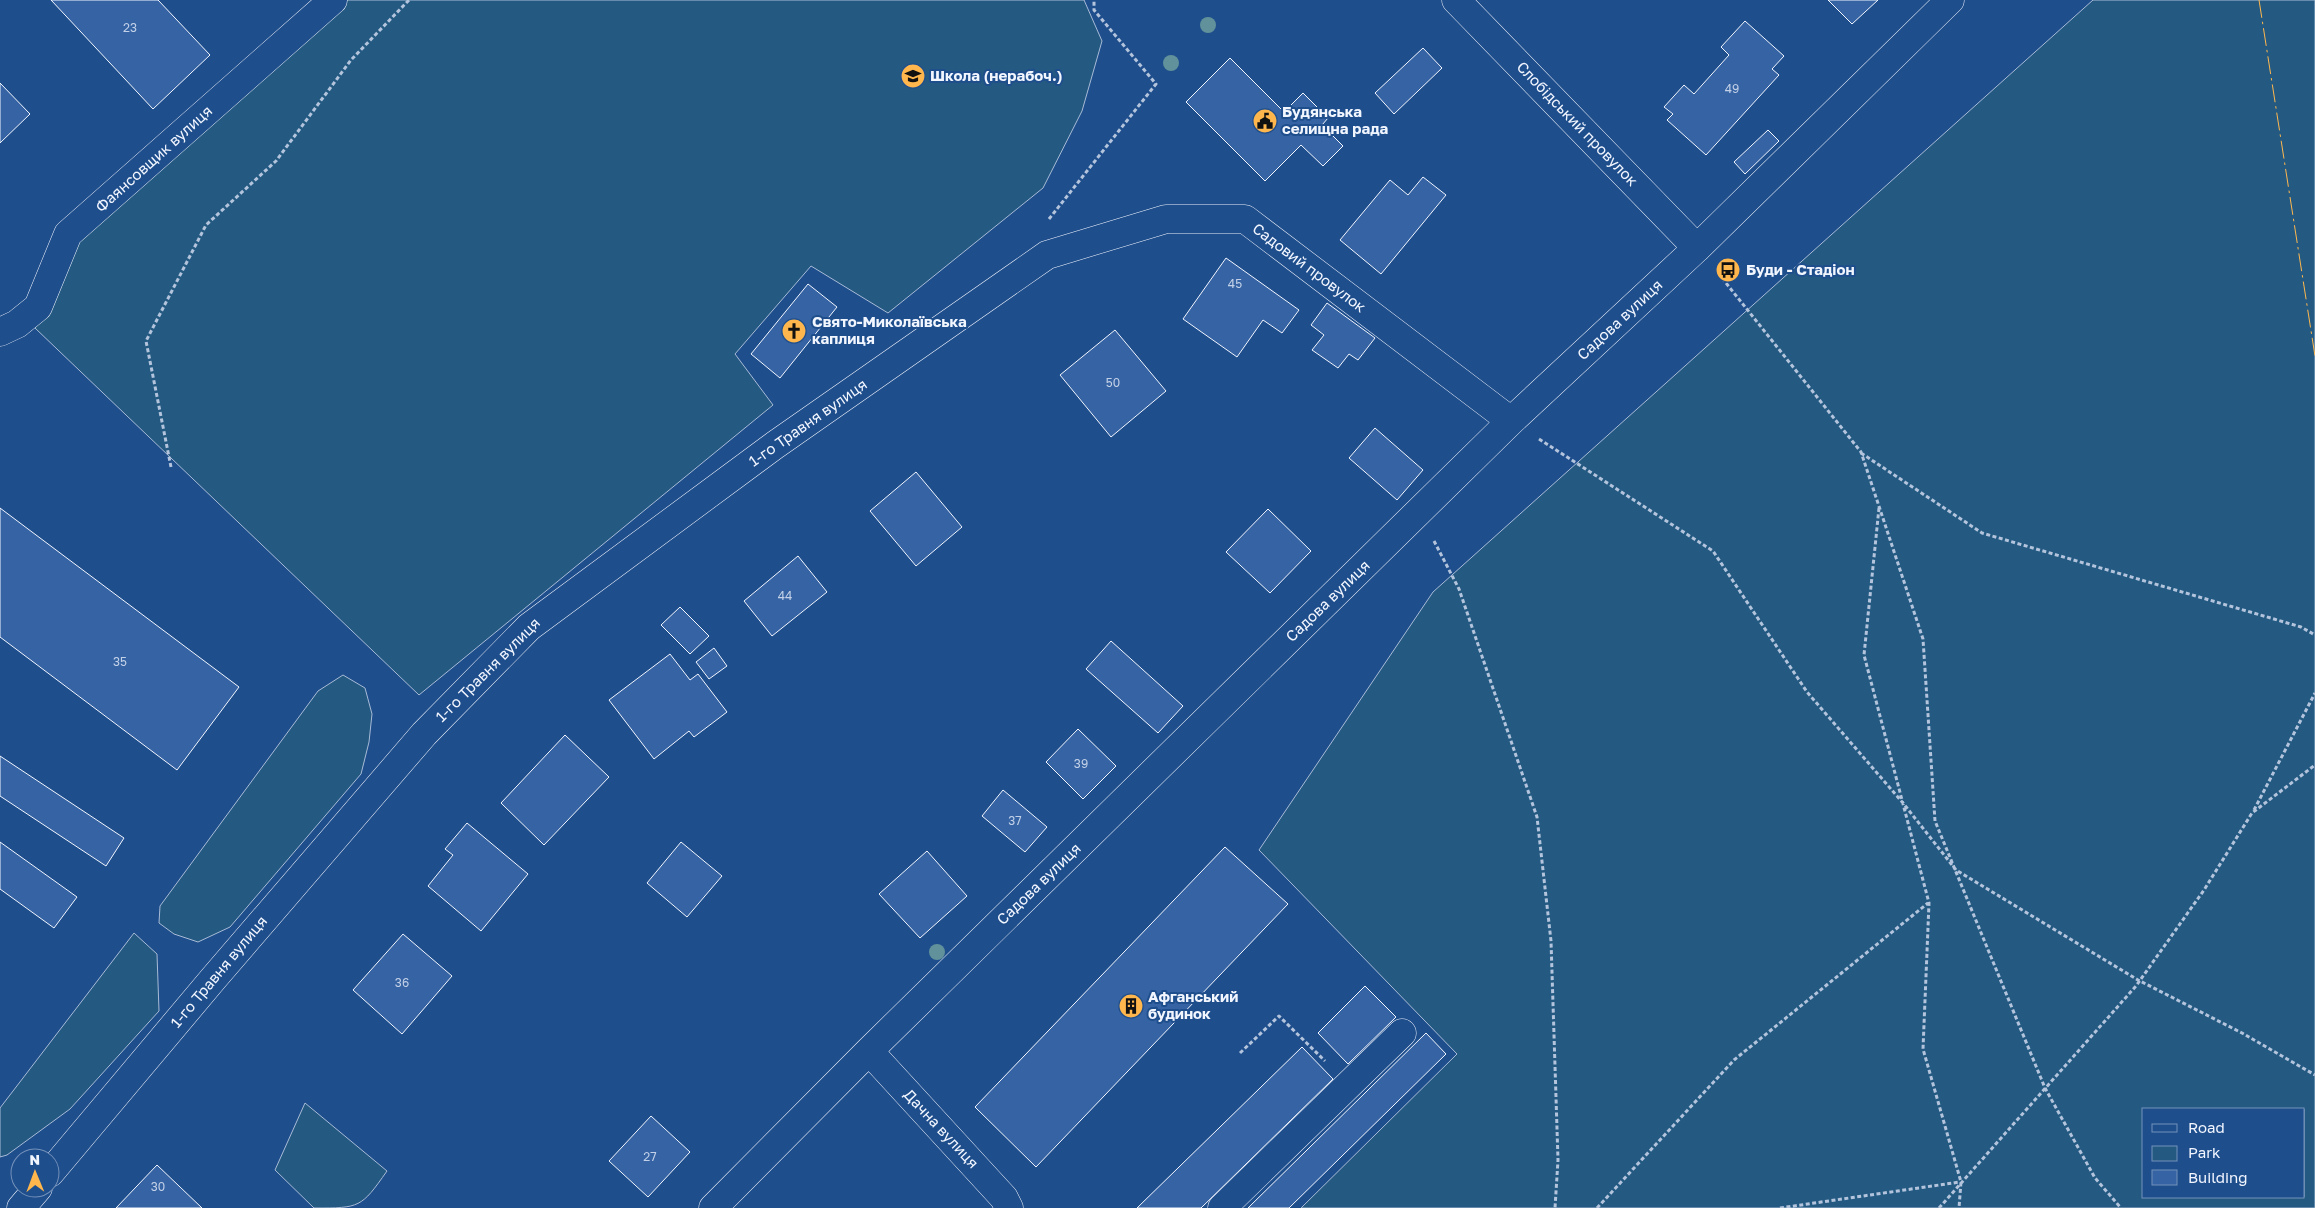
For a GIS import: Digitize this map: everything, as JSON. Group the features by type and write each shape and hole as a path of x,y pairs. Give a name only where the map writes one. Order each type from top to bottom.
{"street":[{"name":"Фаянсовщик вулиця","path":"6,324 38,307 68,234 333,0"},
{"name":"Слобідський провулок","path":"1456,0 1697,248"},
{"name":"Садова вулиця","path":"713,1208 869,1051 1511,421 1697,248 1950,0"},
{"name":"Садовий провулок","path":"1047,255 1166,219 1245,219 1511,421"},
{"name":"1-го Травня вулиця","path":"60,1161 212,980 418,741 529,627 775,445 1047,255"},
{"path":"1222,1208 1402,1033"},
{"name":"Дачна вулиця","path":"869,1051 1004,1198 1009,1208"},
{"path":"21,1208 30,1198"}],"path":[{"path":"171,467 146,341 150,333 206,225 276,161 351,60 409,0"},
{"path":"1046,222 1156,84 1094,10 1094,0"},
{"path":"1697,248 1778,346 1861,452 1982,533 2301,627 2315,635"},
{"path":"1511,421 1712,551 1807,692 1903,803 1956,870 2138,980 2242,1033 2315,1075"},
{"path":"1861,452 1923,639 1935,821 2045,1088 2095,1178 2121,1208"},
{"path":"1879,507 1864,655 1929,903 1923,1049 1961,1182 1959,1208"},
{"path":"1418,512 1459,589 1537,817 1551,941 1558,1160 1555,1208"},
{"path":"1939,1208 2136,986 2138,980 2204,890 2252,813 2315,692"},
{"path":"2252,813 2315,765"},
{"path":"1597,1208 1734,1060 1929,903"},
{"path":"1240,1053 1279,1016 1349,1084"},
{"path":"1780,1208 1961,1182"}],"green space":[{"path":"338,0 1084,0 1102,41 1082,111 1043,188 888,313 811,266 735,354 773,405 419,695 35,328 70,233"},
{"path":"2093,0 2315,0 2315,1208 1301,1208 1457,1054 1259,850 1433,592"},
{"path":"343,675 365,688 372,714 369,742 361,774 230,927 198,942 174,934 159,923 160,906 318,691"},
{"path":"134,933 157,954 159,1011 70,1109 17,1148 10,1148 10,1153 7,1155 0,1157 0,1108"},
{"path":"305,1103 387,1171 365,1199 350,1206 314,1208 275,1170"}],"building":[{"path":"51,0 158,0 210,55 153,109"},
{"path":"1828,0 1878,0 1852,24"},
{"path":"1745,21 1784,56 1772,69 1779,75 1706,155 1667,120 1673,114 1664,107 1684,85 1694,94 1729,55 1721,47"},
{"path":"1423,48 1442,68 1394,114 1375,93"},
{"name":"Будянська селищна рада","path":"1230,58 1284,112 1303,93 1328,118 1322,125 1343,146 1323,166 1301,145 1265,181 1186,102"},
{"path":"0,83 30,114 0,143"},
{"path":"1768,130 1779,141 1745,174 1734,162"},
{"path":"1423,177 1446,195 1381,274 1340,240 1390,180 1408,195"},
{"path":"1226,258 1299,310 1282,333 1263,320 1237,357 1183,319"},
{"path":"1732,261 1739,268 1726,280 1720,273"},
{"name":"Свято-Миколаївська каплиця","path":"808,284 837,307 780,378 751,354"},
{"path":"1327,303 1375,338 1358,360 1349,354 1338,368 1312,350 1324,335 1311,325"},
{"path":"1115,330 1166,391 1111,437 1060,375"},
{"path":"1375,428 1423,470 1397,500 1349,458"},
{"path":"916,472 962,527 916,566 870,511"},
{"path":"0,508 239,687 177,770 0,637"},
{"path":"1268,509 1311,551 1270,593 1226,552"},
{"path":"798,556 827,592 772,636 744,601"},
{"path":"680,607 709,636 690,654 661,625"},
{"path":"1111,641 1183,706 1158,733 1086,669"},
{"path":"714,648 727,666 709,679 696,662"},
{"path":"670,654 690,680 698,674 727,712 694,737 689,731 654,759 609,700"},
{"path":"1078,729 1116,766 1083,799 1046,762"},
{"path":"565,735 609,777 544,845 501,803"},
{"path":"0,756 124,838 106,866 0,796"},
{"path":"1003,790 1047,827 1025,852 982,816"},
{"path":"467,823 528,874 481,931 428,886 453,855 445,849"},
{"path":"0,842 77,897 54,928 0,889"},
{"path":"681,842 722,876 687,917 647,883"},
{"name":"Афганський будинок","path":"1225,847 1288,904 1036,1167 975,1107"},
{"path":"927,851 967,896 920,938 879,894"},
{"path":"403,934 452,976 402,1034 353,990"},
{"path":"1365,986 1396,1017 1348,1064 1318,1033"},
{"path":"1426,1033 1446,1054 1289,1208 1248,1208"},
{"path":"1302,1047 1333,1079 1201,1208 1137,1208"},
{"path":"651,1116 690,1152 648,1197 609,1161"},
{"path":"157,1165 202,1208 116,1208"}],"power":[{"path":"2259,0 2315,356"}],"place":[{"name":"Школа (нерабоч.)","path":"913,76"},
{"name":"Будянська селищна рада","path":"1265,121"},
{"name":"Буди - Стадіон","path":"1728,270"},
{"name":"Свято-Миколаївська каплиця","path":"794,331"},
{"name":"Афганський будинок","path":"1131,1006"}]}
